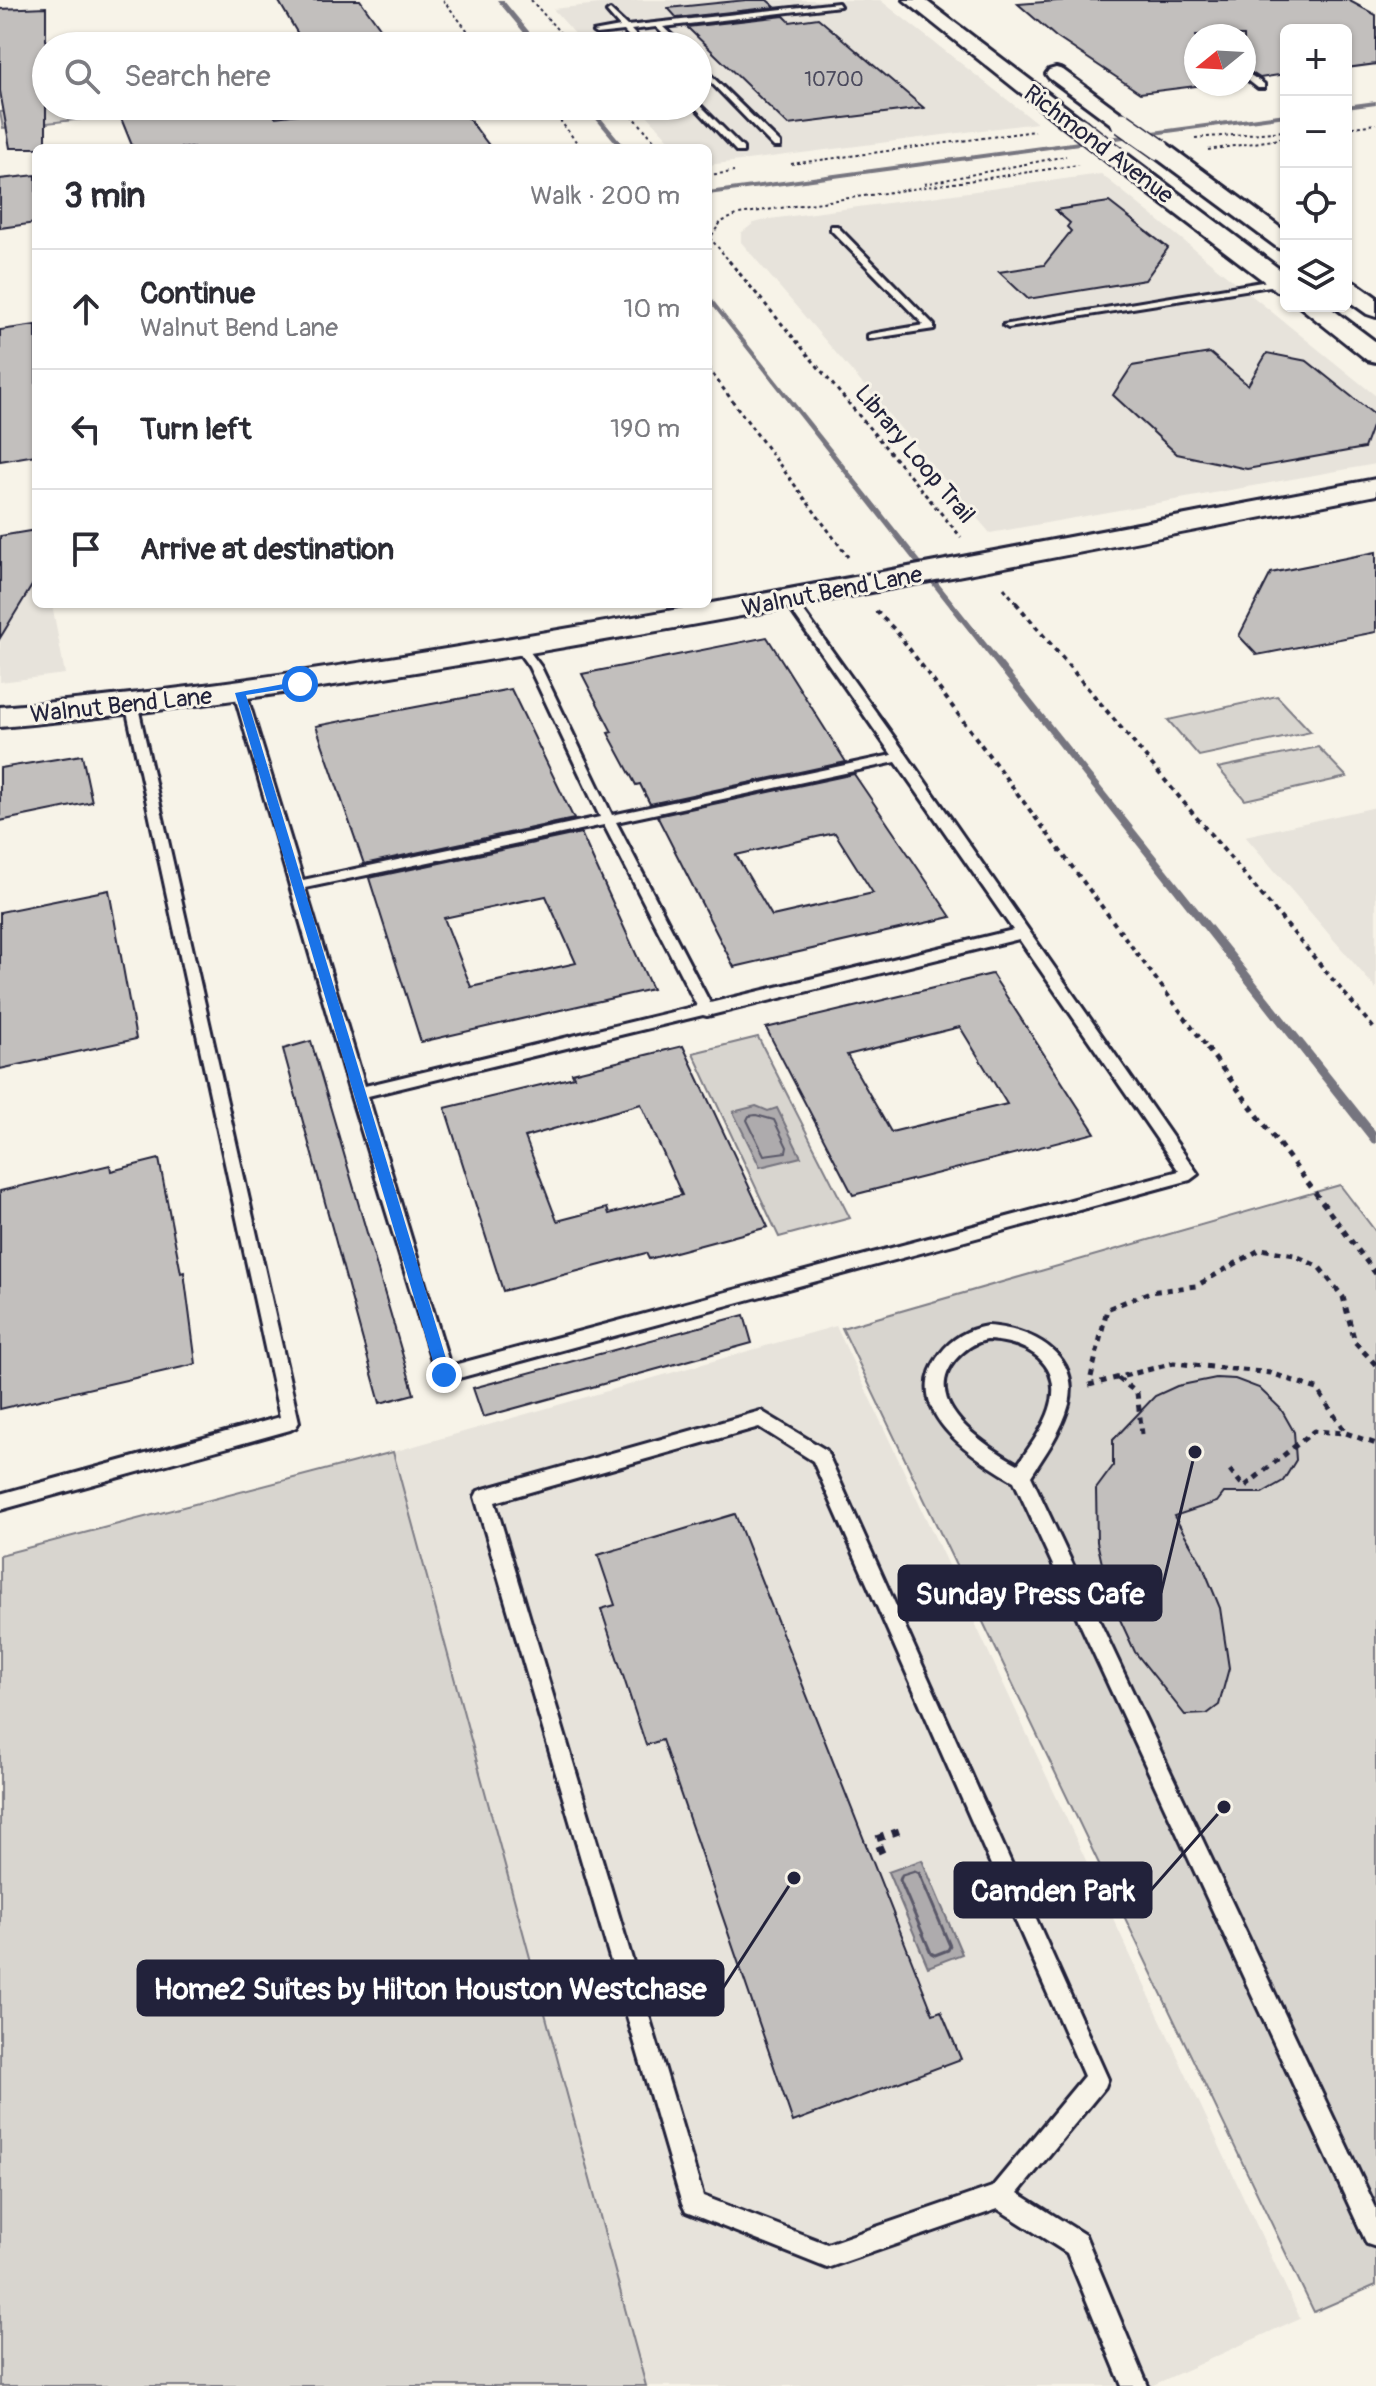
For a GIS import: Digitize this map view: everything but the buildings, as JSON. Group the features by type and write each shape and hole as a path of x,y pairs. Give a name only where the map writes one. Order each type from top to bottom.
{"main road":[{"name":"Richmond Avenue","path":"913,0 1280,282"},
{"name":"Richmond Avenue","path":"1008,74 1043,64 1282,240"},
{"path":"1352,294 1376,309"},
{"path":"1320,312 1376,354"}],"street":[{"name":"Walnut Bend Lane","path":"0,717 132,707 240,693 790,600 874,590 975,564 1376,487"}],"lane":[{"path":"596,32 838,5"},
{"path":"610,12 629,32"},
{"path":"658,25 665,32"},
{"path":"712,79 777,145"},
{"path":"1256,82 1261,86"},
{"path":"712,120 740,150"},
{"path":"834,228 931,327 871,337"},
{"path":"1008,325 1280,284"},
{"path":"240,693 444,1375 1190,1174 790,600"},
{"path":"520,646 549,695 607,818 707,1011"},
{"path":"0,1502 290,1422 132,707"},
{"path":"296,886 902,757"},
{"path":"358,1093 1022,933"},
{"path":"1021,1475 1045,1437 1061,1399 1060,1377 1053,1360 1039,1345 1018,1337 984,1332 961,1343 948,1356 937,1379 942,1405 954,1428 1021,1475 1376,2235"},
{"path":"761,1419 820,1456 1097,2079 1000,2196 827,2256 694,2204 484,1497 761,1419"},
{"path":"1000,2196 1076,2244 1135,2386"}],"path":[{"path":"443,0 469,32"},
{"path":"531,0 560,32"},
{"path":"560,120 578,144"},
{"path":"636,120 657,144"},
{"path":"1352,127 1376,124"},
{"path":"785,165 1077,127"},
{"path":"1196,152 1280,139"},
{"name":"Library Loop Trail","path":"712,232 726,218 752,211 1080,165"},
{"path":"712,174 739,171"},
{"name":"Library Loop Trail","path":"712,240 975,564 1376,1031"},
{"path":"712,373 874,590 896,631 1376,1274"},
{"path":"1346,1433 1317,1389 1271,1373 1174,1363 1088,1385 1107,1309 1150,1292 1196,1286 1261,1249 1294,1255 1319,1267 1343,1297 1355,1342 1376,1365"},
{"path":"1118,1378 1137,1393 1142,1434"},
{"path":"1230,1470 1244,1487 1314,1431 1346,1433 1376,1444"},
{"path":"882,1853 876,1839 899,1831"}],"shaded area":[{"path":"636,0 880,0 1037,123 712,164 712,144 673,144 652,120 712,120 712,32 574,32 553,9"},
{"path":"32,108 32,120 74,120 3,128 0,112"},
{"path":"1101,174 1376,396 1376,464 990,533 741,242 741,233 754,223 770,219"},
{"path":"0,571 32,572 32,608 53,608 65,674 0,682"},
{"path":"1277,696 1311,732 1199,756 1168,720"},
{"path":"1318,747 1347,777 1245,800 1218,768"},
{"path":"1376,807 1376,989 1245,836"},
{"path":"758,1037 850,1218 779,1237 693,1053"},
{"path":"1340,1185 1376,1232 1376,2285 1314,2312 842,1328"},
{"path":"836,1326 1300,2318 1151,2386 646,2386 393,1452"},
{"path":"393,1452 646,2386 0,2386 0,1555"}],"water":[{"path":"756,1106 768,1111 777,1108 801,1157 760,1167 733,1112"},
{"path":"922,1860 962,1954 928,1967 888,1872"}],"waterway":[{"path":"500,0 526,32"},
{"path":"1352,106 1376,103"},
{"path":"712,192 1280,116"},
{"path":"600,120 620,144"},
{"path":"712,301 1376,1140"}],"place":[{"name":"Sunday Press Cafe","path":"1195,1452"},
{"name":"Camden Park","path":"1224,1807"},
{"name":"Home2 Suites by Hilton Houston Westchase","path":"794,1878"}],"route":[{"path":"300,684 240,693 444,1375"}]}
